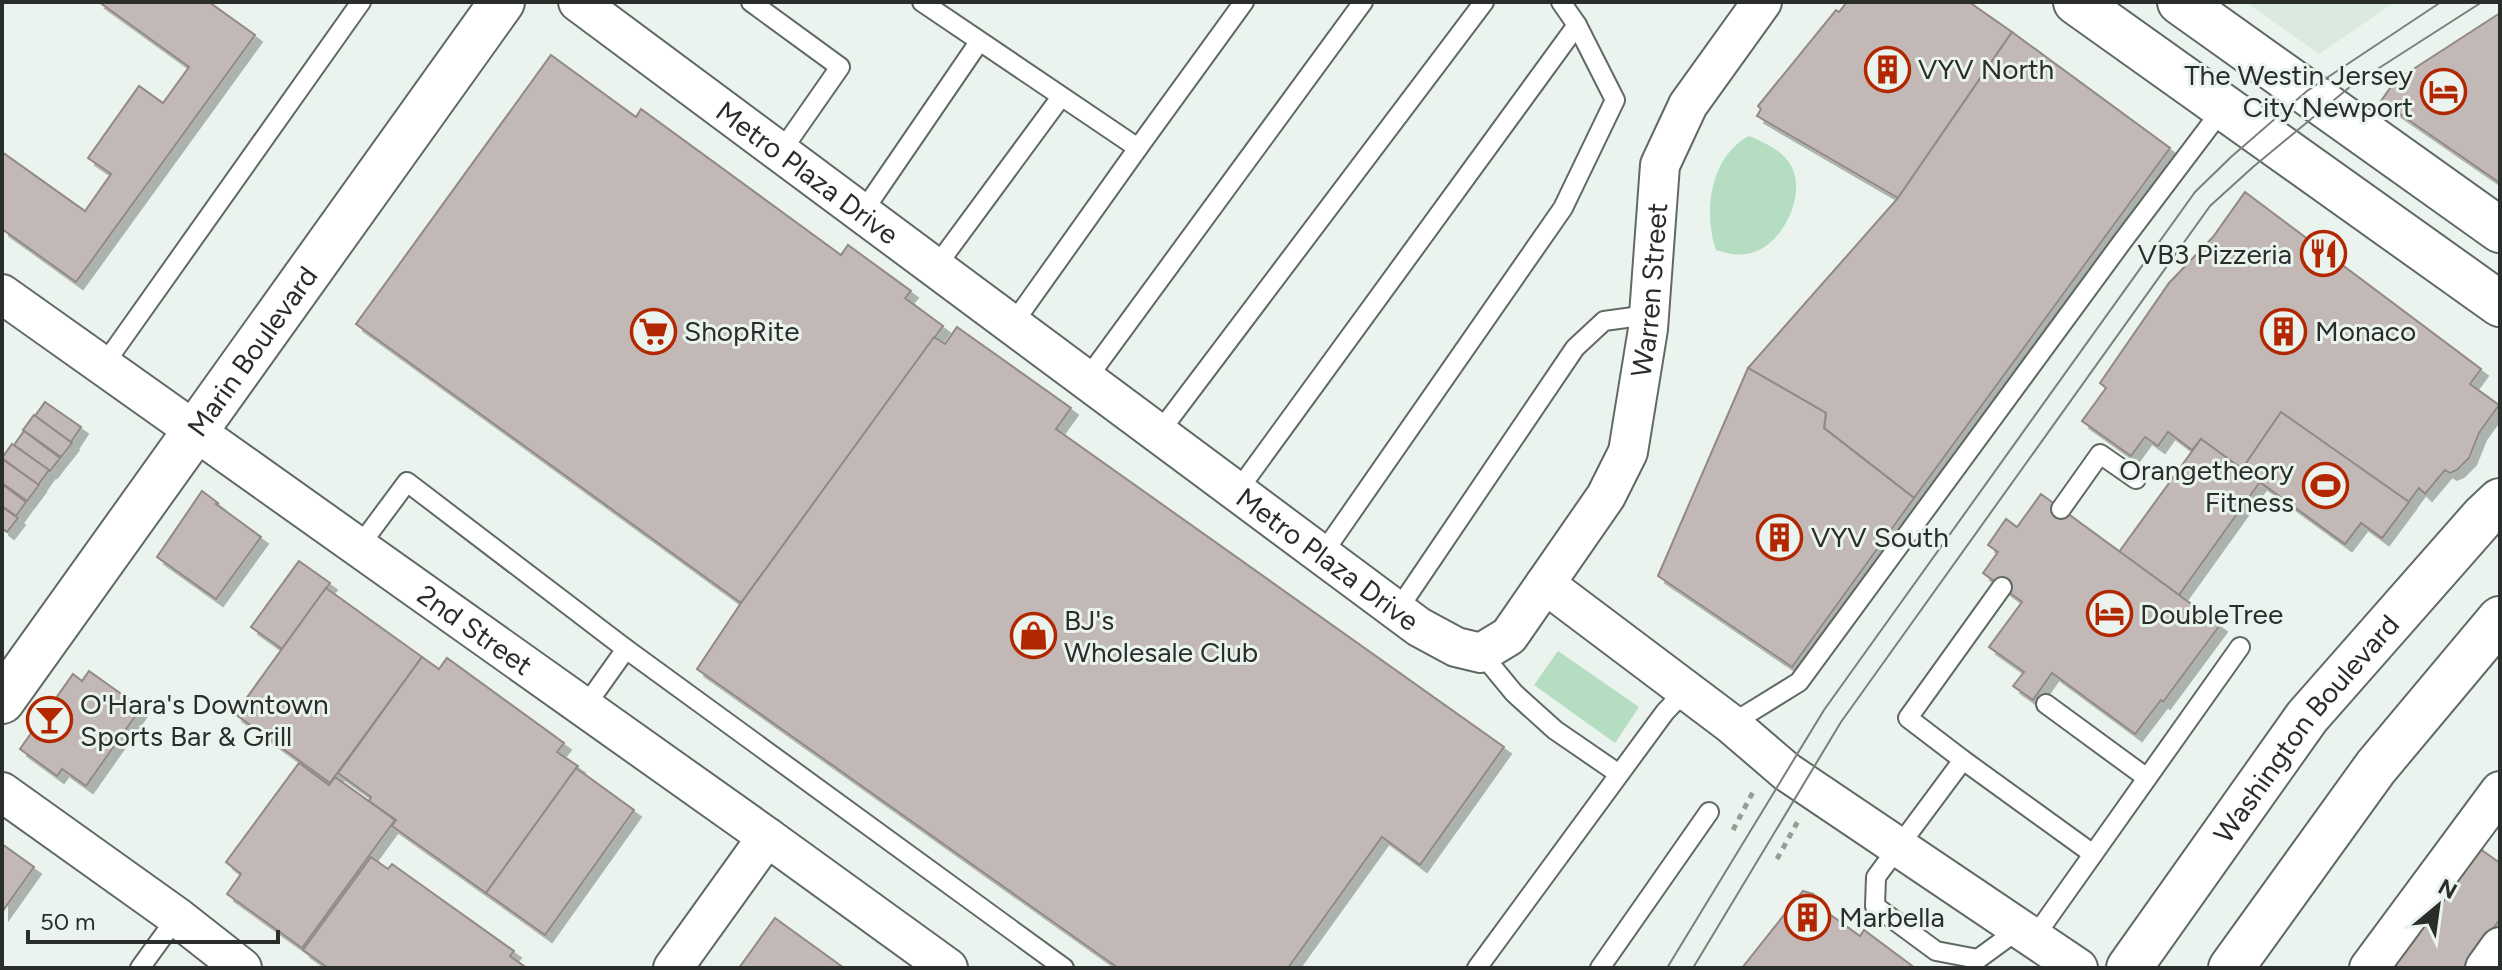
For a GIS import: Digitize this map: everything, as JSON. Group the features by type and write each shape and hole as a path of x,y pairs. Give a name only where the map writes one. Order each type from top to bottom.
{"street":[{"name":"Marin Boulevard","path":"2,701 502,2"},
{"name":"Metro Plaza Drive","path":"578,2 1397,611 1456,647 1481,653"},
{"name":"Warren Street","path":"1545,584 1606,496 1628,452 1637,407 1648,315 1660,165 1688,105 1762,2"},
{"path":"2076,2 2500,304"},
{"path":"2180,2 2500,230"},
{"name":"2nd Street","path":"7,308 103,366 948,968"},
{"name":"Washington Boulevard","path":"2129,968 2307,717 2500,501"},
{"path":"1481,653 1509,636 1545,584 1731,724 1787,772 2078,968"},
{"path":"2231,968 2376,767 2500,619"},
{"path":"2369,968 2500,791"},
{"path":"2,792 177,917 242,968"},
{"path":"673,968 767,837"},
{"path":"2485,968 2500,947"}],"lane":[{"path":"103,366 361,2"},
{"path":"751,2 840,67 780,153"},
{"path":"922,2 1138,148"},
{"path":"1012,325 1244,2"},
{"path":"1086,380 1363,2"},
{"path":"1158,434 1484,2"},
{"path":"1321,556 1563,208 1615,100 1577,25 1561,2"},
{"path":"1236,493 1577,25"},
{"path":"862,213 979,42"},
{"path":"935,268 1061,97"},
{"path":"1731,724 1799,682 2112,254 2224,107"},
{"path":"1397,611 1575,348 1604,321 1648,315"},
{"path":"2061,509 2100,454 2136,479"},
{"path":"358,548 407,482 626,649 1064,968"},
{"path":"2002,587 1908,718 2093,854"},
{"path":"1963,760 1876,877 1875,906 1936,951 1978,959 2026,934 2093,854 2240,647"},
{"path":"584,708 626,649"},
{"path":"1481,653 1514,693 1555,730 1619,774"},
{"path":"1477,968 1665,712 1685,691"},
{"path":"2046,704 2147,778"},
{"path":"1600,968 1709,812"},
{"path":"140,968 177,917"}],"path":[{"path":"1733,830 1758,783"},
{"path":"1777,859 1802,814"}],"shaded area":[{"path":"2246,2 2395,2 2319,54"}],"green space":[{"path":"1749,136 1772,147 1787,159 1795,175 1795,200 1785,224 1769,244 1753,252 1732,254 1716,250 1710,203 1718,171 1726,157"},
{"path":"1558,651 1639,707 1615,743 1534,685"}],"building":[{"path":"99,2 209,2 255,35 76,282 2,229 2,152 85,211 111,174 88,158 139,86 163,103 189,67"},
{"name":"VYV North","path":"1847,2 1969,2 2012,32 1898,198 1757,116 1761,109 1758,106 1836,10 1839,12"},
{"name":"The Westin Jersey City Newport","path":"2500,13 2500,183 2381,101 2395,81"},
{"path":"2012,32 2170,148 1914,498 1824,428 1826,413 1748,368 1898,198"},
{"name":"ShopRite","path":"551,55 636,117 641,109 841,255 848,245 911,291 905,298 943,326 741,603 356,324"},
{"name":"Monaco","path":"2245,192 2481,369 2470,384 2499,405 2479,433 2469,458 2457,470 2450,473 2445,470 2425,494 2419,488 2382,538 2361,523 2345,544 2201,439 2192,450 2168,432 2158,446 2145,437 2131,456 2082,421 2106,388 2100,383 2169,283 2213,237"},
{"name":"BJ's Wholesale Club","path":"957,327 1071,408 1056,429 1504,747 1420,865 1382,837 1288,968 1118,968 697,669 741,603 934,337 945,344"},
{"name":"VYV South","path":"1748,368 1826,413 1824,428 1914,498 1792,667 1658,576"},
{"path":"45,402 81,427 71,442 35,416"},
{"name":"Orangetheory Fitness","path":"2281,412 2409,502 2382,538 2361,523 2345,544 2242,469"},
{"path":"34,415 72,443 61,457 23,430"},
{"path":"24,431 60,458 50,471 14,445"},
{"path":"2201,439 2260,482 2179,595 2119,552"},
{"path":"12,444 49,470 38,485 2,458"},
{"path":"2,459 39,485 27,501 2,483"},
{"path":"2,484 26,502 16,516 2,506"},
{"path":"202,491 261,537 216,599 157,557"},
{"name":"DoubleTree","path":"2041,494 2220,625 2163,702 2161,700 2135,734 2052,673 2033,700 2013,686 2024,672 1989,647 2022,602 1983,573 1998,552 1988,545 2006,519 2017,527"},
{"path":"2,507 18,518 7,532 2,528"},
{"path":"299,561 330,583 282,649 251,627"},
{"path":"326,588 422,657 330,783 235,714"},
{"path":"422,657 439,669 447,658 564,743 557,752 578,766 486,893 392,826 396,820 338,773"},
{"path":"89,671 141,708 86,786 62,769 57,776 20,749 73,674 82,681"},
{"path":"299,763 329,785 335,777 395,820 302,948 227,894 241,874 226,862"},
{"path":"576,768 634,810 545,935 486,893"},
{"path":"2,844 34,867 2,912"},
{"path":"2476,846 2500,863 2500,919 2464,968 2387,968"},
{"path":"371,857 388,869 392,864 514,951 510,956 523,968 328,968 303,950"},
{"name":"Marbella","path":"1803,891 1813,894 1817,905 1860,936 1864,930 1915,968 1742,968"},
{"path":"775,918 844,968 739,968"}],"tram line":[{"path":"1667,968 1824,710 2195,192 2307,91 2441,2"},
{"path":"1693,968 1841,722 2210,206 2351,86 2482,2"}],"place":[{"name":"VYV North","path":"1887,69"},
{"name":"The Westin Jersey City Newport","path":"2444,91"},
{"name":"VB3 Pizzeria","path":"2323,254"},
{"name":"ShopRite","path":"653,331"},
{"name":"Monaco","path":"2284,331"},
{"name":"Orangetheory Fitness","path":"2325,486"},
{"name":"VYV South","path":"1780,537"},
{"name":"DoubleTree","path":"2109,614"},
{"name":"BJ's Wholesale Club","path":"1033,636"},
{"name":"O'Hara's Downtown Sports Bar & Grill","path":"49,720"},
{"name":"Marbella","path":"1808,917"}]}
